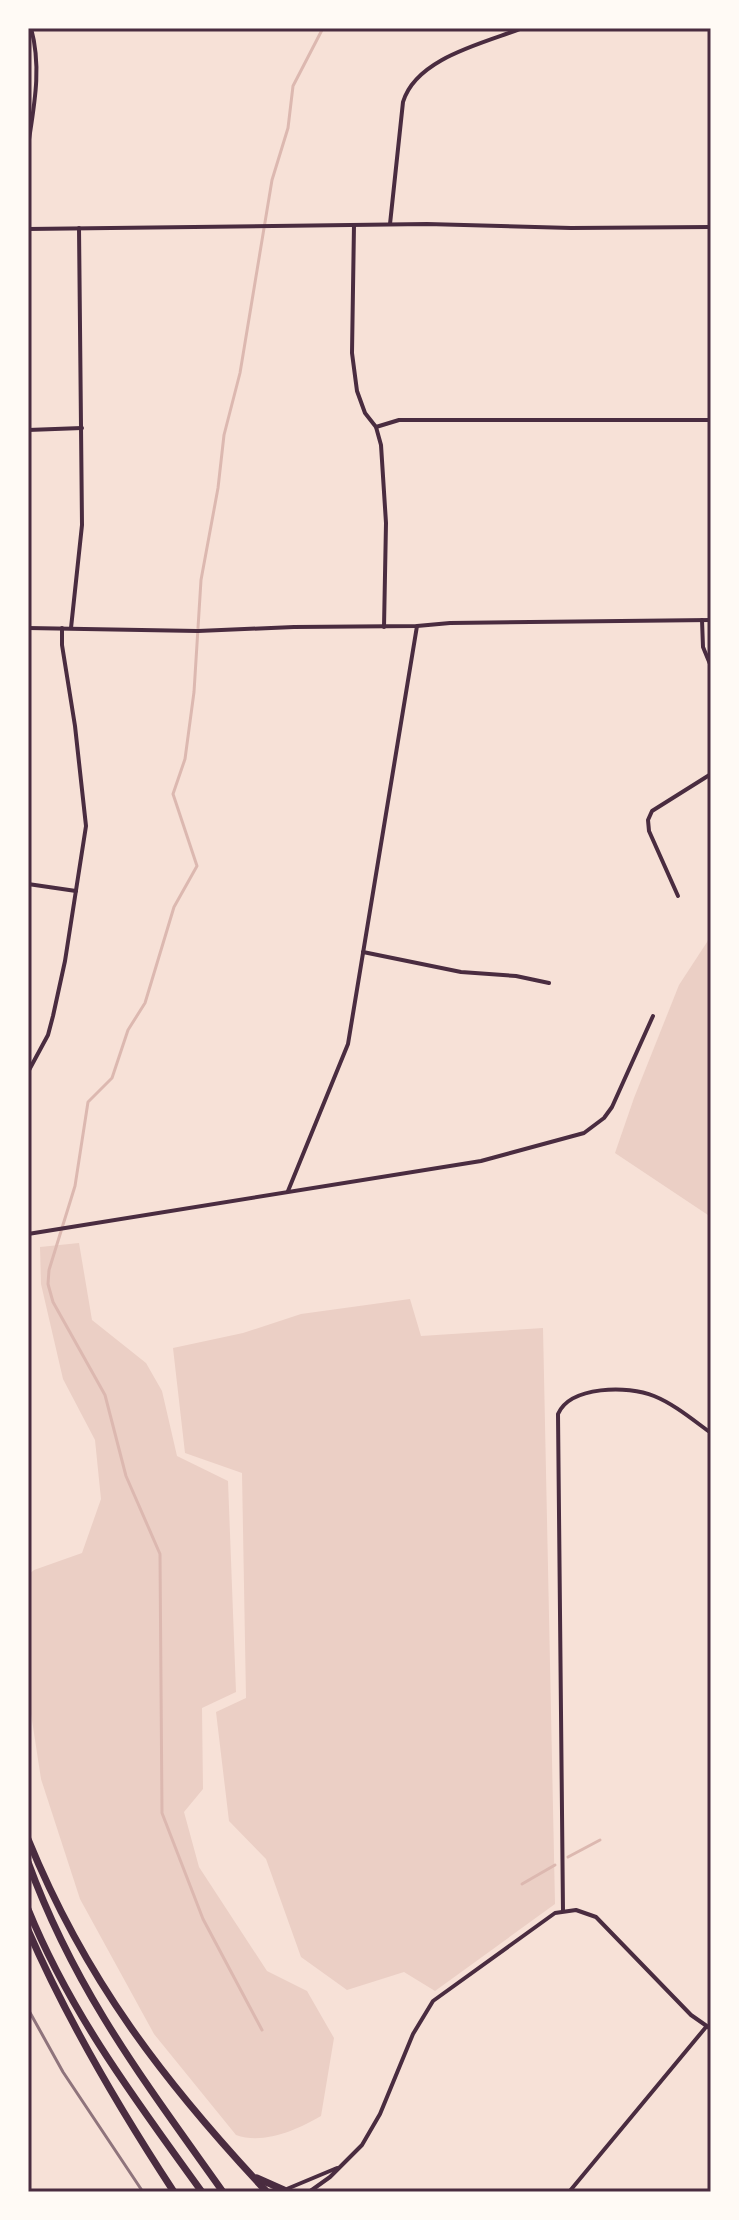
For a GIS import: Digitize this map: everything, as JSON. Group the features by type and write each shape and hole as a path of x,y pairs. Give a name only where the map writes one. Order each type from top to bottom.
{"highway":[{"path":"28,1839 64,1919 115,2006 185,2103 267,2192"},
{"path":"28,1862 52,1923 97,2011 223,2192"},
{"path":"28,1909 83,2020 124,2084 202,2192"},
{"path":"28,1930 61,2003 103,2079 174,2192"},
{"path":"252,2176 283,2191"}],"street":[{"path":"28,146 38,72 37,50 31,28"},
{"path":"390,224 407,88 437,62 523,28"},
{"path":"28,229 390,224 711,227"},
{"path":"354,225 354,377 365,413 376,427 381,445 386,523 384,627"},
{"path":"71,628 82,525 79,228"},
{"path":"376,427 399,420 711,420"},
{"path":"28,430 82,428"},
{"path":"702,620 703,647 710,662 711,686"},
{"path":"28,628 221,630 482,622 711,620"},
{"path":"288,1191 348,1044 417,626"},
{"path":"28,1072 50,1029 65,961 86,817 62,628"},
{"path":"678,896 652,839 648,820 652,811 711,774"},
{"path":"28,884 76,891"},
{"path":"363,952 461,972 516,976 549,983"},
{"path":"28,1234 481,1161 584,1133 604,1118 612,1107 653,1016"},
{"path":"563,1911 556,1441 560,1410 566,1401 583,1393 640,1392 663,1400 711,1433"},
{"path":"309,2192 359,2149 371,2131 413,2034 433,2001 552,1915 563,1911 582,1911 596,1917 708,2028 569,2192"},
{"path":"283,2191 339,2167"}],"shaded area":[{"path":"711,936 711,1217 615,1153 679,985"},
{"path":"79,1243 92,1320 146,1363 162,1391 177,1456 228,1481 236,1692 202,1708 203,1789 184,1812 199,1867 267,1971 307,1991 334,2038 321,2116 291,2131 268,2137 236,2135 154,2034 80,1899 41,1779 28,1694 28,1575 82,1553 101,1499 95,1440 63,1379 41,1284 40,1247"},
{"path":"410,1299 421,1336 543,1328 555,1904 435,1991 404,1972 347,1990 301,1957 266,1859 229,1821 216,1712 246,1698 242,1473 185,1453 173,1348 243,1333 301,1314"}],"waterway":[{"path":"262,2030 203,1919 162,1813 160,1554 126,1476 105,1395 53,1302 48,1284 49,1270 75,1186 88,1102 112,1078 128,1030 145,1003 174,907 197,866 173,794 185,759 194,692 201,580 224,435 240,373 272,180 288,128 293,86 323,28"},
{"path":"568,1857 600,1840"},
{"path":"522,1884 555,1865"}],"railway":[{"path":"28,2009 63,2072 143,2192"}]}
